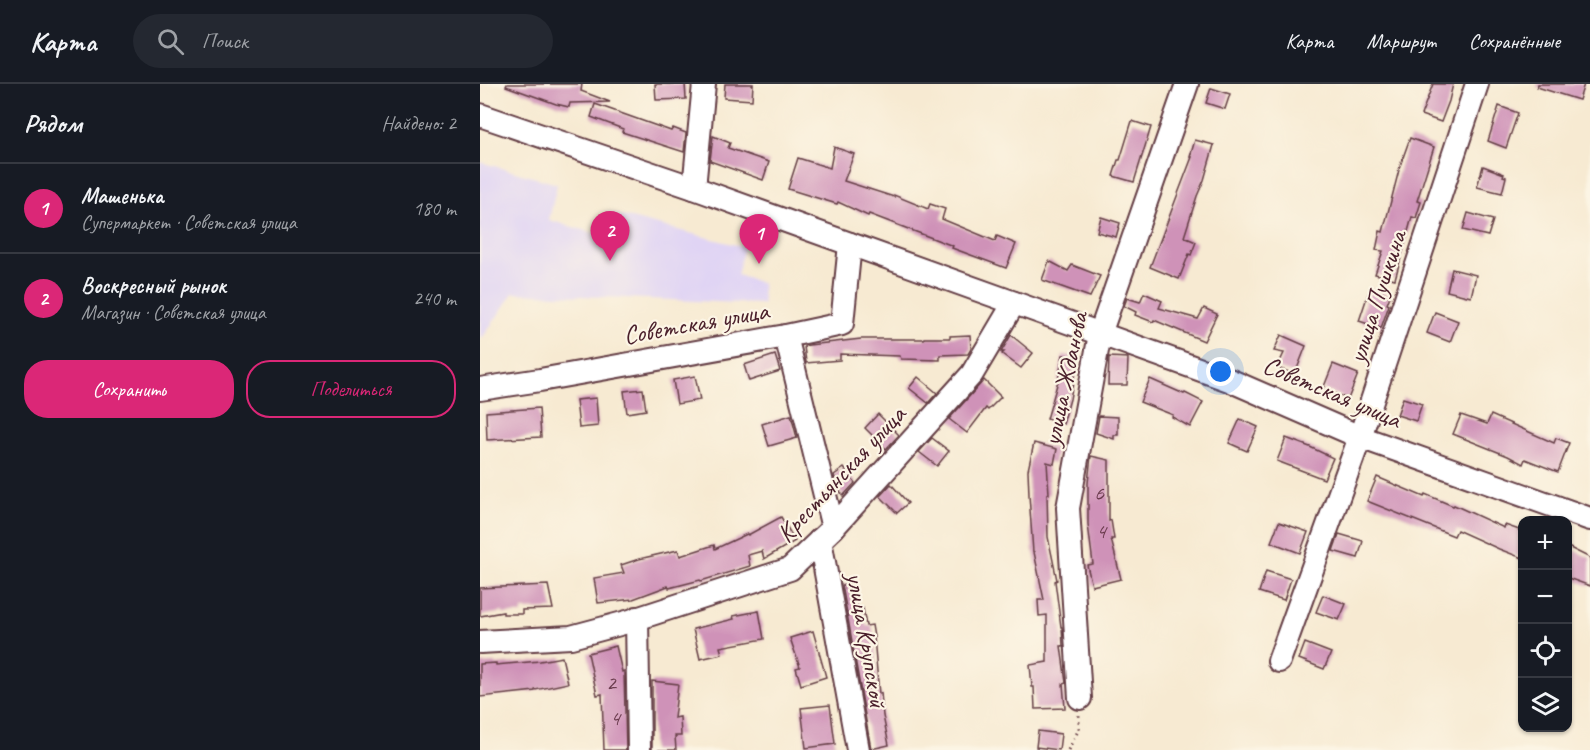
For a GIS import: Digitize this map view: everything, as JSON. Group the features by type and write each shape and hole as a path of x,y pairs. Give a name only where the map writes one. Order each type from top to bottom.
{"street":[{"path":"694,188 704,84"},
{"name":"улица Жданова","path":"1080,698 1068,508 1100,334 1187,84"},
{"name":"улица Пушкина","path":"1279,662 1360,437 1477,84"},
{"name":"Советская улица","path":"480,115 694,188 1229,380 1360,437 1590,519"},
{"name":"Советская улица","path":"480,389 786,336 842,324 850,244"},
{"name":"Крестьянская улица","path":"480,642 571,637 790,569 826,534 972,374 1014,303"},
{"name":"улица Крупской","path":"786,336 826,534 858,750"},
{"path":"637,618 639,750"}],"path":[{"path":"1068,750 1079,729 1080,698"}],"shaded area":[{"path":"480,162 557,184 549,220 603,236 607,212 744,247 737,275 762,283 763,304 513,293 483,337 480,337"}],"building":[{"path":"507,84 582,84 581,91 610,102 570,103 569,107 506,86"},
{"path":"655,84 685,84 686,99 656,100"},
{"path":"725,84 753,84 752,100 724,98"},
{"path":"1433,84 1453,84 1441,122 1421,115"},
{"path":"1538,84 1584,84 1579,100 1537,87"},
{"path":"1211,88 1230,94 1225,109 1206,103"},
{"path":"595,104 671,131 673,128 686,133 684,152 622,132 623,129 591,117"},
{"path":"1499,106 1518,113 1506,148 1488,141"},
{"path":"1132,121 1151,127 1134,182 1113,176"},
{"path":"713,136 730,143 728,148 769,162 763,180 710,161"},
{"path":"1410,138 1434,147 1417,201 1421,202 1416,218 1412,217 1395,279 1375,274 1383,251 1376,250"},
{"path":"1195,140 1214,145 1184,237 1196,242 1179,279 1150,267 1192,157 1190,157"},
{"path":"834,147 854,154 844,181 894,197 894,195 928,209 930,204 945,209 942,219 995,241 997,236 1016,244 1006,268 869,214 868,216 838,202 837,204 788,189 798,158 830,168"},
{"path":"1483,166 1504,174 1503,176 1506,177 1502,193 1477,187"},
{"path":"1468,213 1493,220 1488,236 1463,230"},
{"path":"1101,217 1120,223 1116,237 1097,232"},
{"path":"1049,261 1068,271 1072,265 1100,276 1090,297 1042,280"},
{"path":"1452,269 1476,275 1471,297 1447,291"},
{"path":"1370,288 1390,296 1381,328 1359,321"},
{"path":"1144,293 1162,301 1159,308 1198,319 1204,308 1217,314 1204,341 1154,320 1153,322 1135,315 1136,312 1124,306 1127,298 1140,302"},
{"path":"1435,312 1458,321 1450,342 1427,333"},
{"path":"970,335 971,349 968,354 940,355 940,360 840,354 840,360 806,363 804,346 809,345 861,339 924,339"},
{"path":"1011,335 1033,353 1021,368 1002,354 1004,352 1001,352"},
{"path":"1281,335 1306,346 1295,374 1277,368 1284,353 1274,351"},
{"path":"775,355 780,371 749,381 744,365"},
{"path":"1063,355 1078,357 1063,424 1047,419"},
{"path":"1109,357 1128,358 1127,385 1108,385"},
{"path":"1333,364 1358,374 1348,399 1323,389"},
{"path":"695,376 700,400 677,404 673,380"},
{"path":"918,377 937,393 928,403 909,388"},
{"path":"1150,379 1203,402 1190,427 1172,417 1173,415 1140,402"},
{"path":"984,380 1001,397 988,410 986,408 967,433 949,419"},
{"path":"643,389 646,410 627,413 624,391"},
{"path":"596,398 598,426 579,428 576,400"},
{"path":"1403,398 1422,404 1416,421 1397,415"},
{"path":"539,408 541,437 487,440 486,412"},
{"path":"878,414 899,435 886,449 865,428"},
{"path":"791,415 797,438 769,446 762,424"},
{"path":"1461,415 1487,424 1491,415 1554,443 1556,438 1569,443 1558,472 1525,459 1523,464 1453,434"},
{"path":"1099,416 1118,417 1118,435 1114,435 1114,439 1096,433"},
{"path":"1240,419 1258,427 1247,451 1229,443"},
{"path":"932,438 949,451 937,466 919,452"},
{"path":"1286,438 1333,458 1324,479 1277,461"},
{"path":"1034,443 1057,449 1054,464 1047,462 1048,537 1057,580 1055,581 1062,627 1063,646 1061,646 1066,683 1063,684 1065,708 1035,709 1034,687 1032,687 1030,665 1047,662 1047,615 1039,616 1038,600 1044,600 1033,552 1029,495 1028,470"},
{"path":"1091,456 1109,460 1109,521 1111,520 1114,539 1111,539 1121,579 1092,586 1087,565 1093,564 1088,524 1088,483"},
{"path":"844,468 855,483 843,496 834,475"},
{"path":"1377,477 1424,497 1425,494 1504,528 1505,525 1518,530 1518,556 1457,530 1454,536 1367,501"},
{"path":"891,484 908,503 897,513 880,496"},
{"path":"781,517 795,541 764,559 762,551 748,555 750,566 701,581 669,588 668,586 633,599 598,603 594,578 624,573 621,565 678,550 680,556 714,545 715,549"},
{"path":"1279,522 1308,532 1300,553 1271,542"},
{"path":"1339,534 1363,541 1358,558 1333,551"},
{"path":"1572,549 1590,558 1590,586 1572,579"},
{"path":"1266,571 1291,579 1284,600 1259,592"},
{"path":"853,583 857,609 863,608 866,626 872,625 879,694 881,693 889,745 871,749 842,585"},
{"path":"548,585 553,609 522,610 522,614 503,614 503,612 480,616 480,588"},
{"path":"1323,595 1346,604 1339,620 1316,612"},
{"path":"759,611 764,639 720,647 722,654 700,659 693,629 734,619 733,616"},
{"path":"813,631 826,677 801,685 796,668 800,667 790,638"},
{"path":"1305,643 1331,653 1324,669 1299,659"},
{"path":"616,646 622,672 624,671 626,750 604,750 602,694 597,695 588,653"},
{"path":"562,657 568,683 535,691 480,697 480,664 496,663 496,665"},
{"path":"652,681 678,684 674,718 680,717 681,736 675,736 676,750 652,750"},
{"path":"830,705 835,744 806,748 801,708"},
{"path":"1038,731 1061,734 1059,750 1036,747"}],"place":[{"name":"Воскресный рынок","path":"610,261"},
{"name":"Машенька","path":"759,264"}]}
